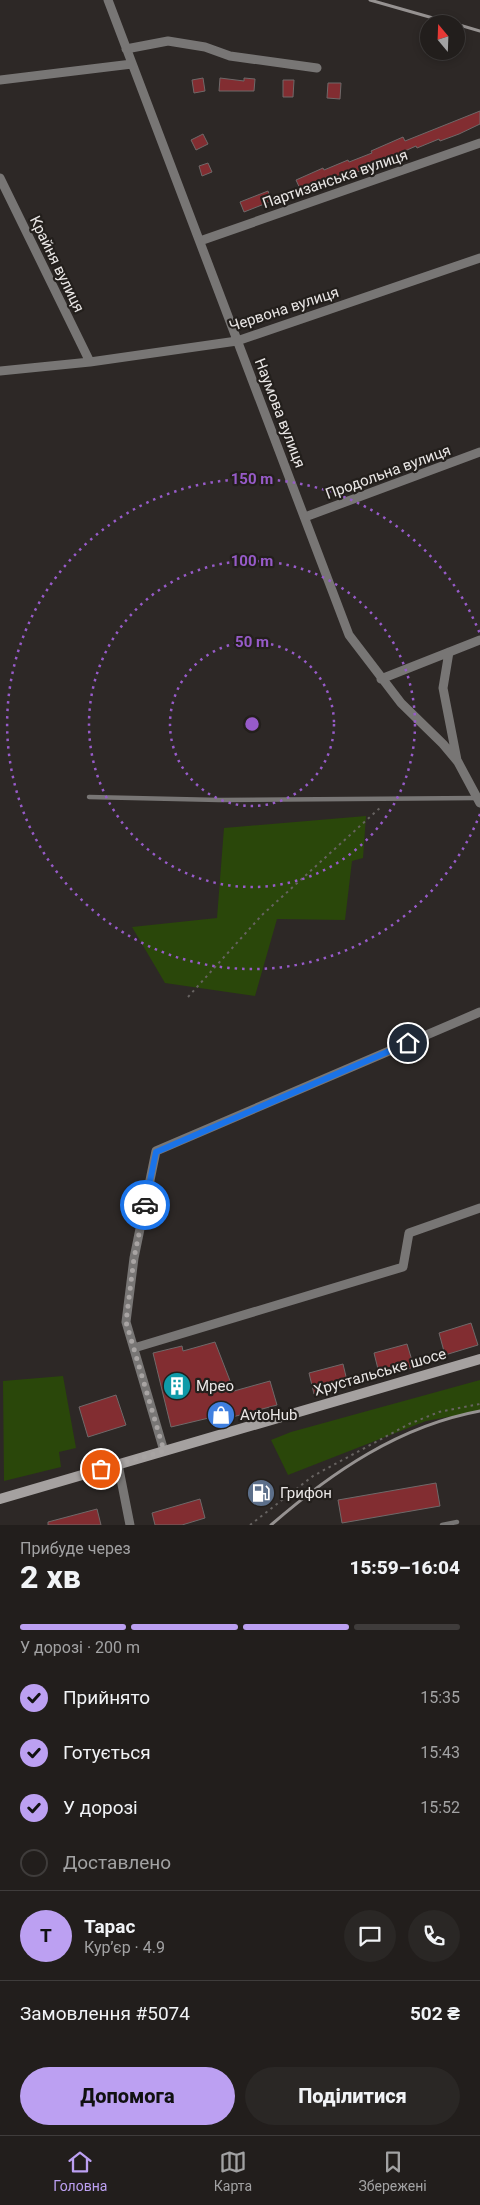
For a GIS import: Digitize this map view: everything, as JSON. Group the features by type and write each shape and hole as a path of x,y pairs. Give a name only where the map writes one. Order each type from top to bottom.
{"street":[{"name":"Наумова вулиця","path":"108,0 350,634 401,704 443,744 458,762 479,799"},
{"path":"126,49 168,41 205,47 230,56 317,68"},
{"path":"0,80 132,64"},
{"name":"Партизанська вулиця","path":"200,241 480,143"},
{"name":"Крайня вулиця","path":"0,178 90,362"},
{"name":"Червона вулиця","path":"0,371 90,362 237,341 480,258"},
{"name":"Продольна вулиця","path":"305,517 480,452"},
{"path":"381,679 480,640"},
{"path":"449,652 443,688 458,762"},
{"path":"164,1451 126,1322 134,1258 156,1152 480,1012"},
{"path":"134,1348 404,1267 409,1233 480,1208"},
{"name":"Хрустальське шосе","path":"0,1499 480,1359"},
{"path":"118,1464 130,1525"}],"lane":[{"path":"89,797 219,800 479,799"},
{"path":"442,1525 458,1522"}],"path":[{"path":"188,997 262,915 391,798"},
{"path":"250,1525 313,1476 409,1424 439,1412 480,1404"}],"green space":[{"path":"366,816 363,858 352,861 345,920 277,919 255,996 165,983 132,927 217,918 224,828"},
{"path":"63,1376 76,1448 59,1452 61,1467 4,1481 3,1381"},
{"path":"480,1380 480,1411 426,1421 288,1475 271,1440 291,1432"}],"building":[{"path":"203,78 205,91 194,93 192,80"},
{"path":"220,78 244,81 244,78 255,79 254,91 219,91"},
{"path":"283,80 294,80 293,97 283,97"},
{"path":"328,83 341,83 340,99 327,98"},
{"path":"480,111 480,124 459,134 440,141 439,139 417,148 416,146 360,171 342,177 342,175 319,185 318,183 301,191 296,180 323,168 324,170 372,153 371,151 403,137 405,141"},
{"path":"203,134 208,144 196,150 191,140"},
{"path":"208,163 212,172 202,176 199,166"},
{"path":"268,191 272,201 244,212 240,202"},
{"path":"471,1323 478,1345 445,1355 439,1333"},
{"path":"215,1342 234,1391 270,1381 277,1405 214,1422 213,1417 171,1427 153,1353 182,1346 183,1351"},
{"path":"407,1344 414,1367 380,1377 374,1353"},
{"path":"343,1364 348,1385 314,1394 309,1373"},
{"path":"116,1395 126,1425 88,1437 79,1407"},
{"path":"436,1483 440,1506 342,1523 338,1500"},
{"path":"200,1499 205,1518 182,1525 155,1525 152,1513"},
{"path":"97,1509 101,1525 48,1525 48,1522"}],"railway":[{"path":"370,0 422,15"},
{"path":"465,27 480,31"},
{"path":"271,1525 318,1487 368,1454 422,1428 450,1418 480,1411"}],"way so far":[{"path":"101,1469 164,1451 126,1322 134,1258 145,1205"}],"place":[{"name":"Мрео","path":"177,1386"},
{"name":"AvtoHub","path":"221,1415"},
{"name":"Грифон","path":"261,1493"}],"route":[{"path":"145,1205 156,1152 408,1043"}]}
